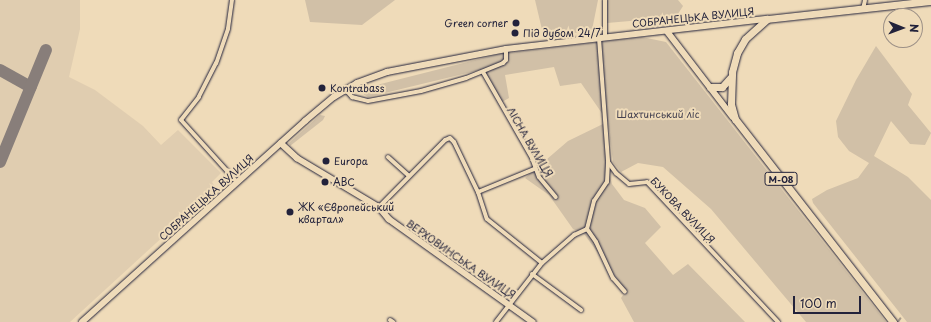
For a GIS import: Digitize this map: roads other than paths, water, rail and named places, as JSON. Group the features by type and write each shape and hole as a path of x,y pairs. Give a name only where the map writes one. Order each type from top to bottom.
{"highway":[{"name":"СОБРАНЕЦЬКА ВУЛИЦЯ","path":"767,19 931,1"},
{"name":"М-08","path":"767,19 745,40 737,53 732,72 731,104 735,119 893,322"},
{"path":"710,87 724,86 732,72"}],"main road":[{"name":"СОБРАНЕЦЬКА ВУЛИЦЯ","path":"82,322 281,143 345,89 387,72 506,49 767,19"},
{"path":"667,31 735,119"},
{"name":"ВЕРХОВИНСЬКА ВУЛИЦЯ","path":"281,143 297,158 379,208 389,219 534,322"}],"street":[{"path":"232,0 228,29 216,63 199,97 181,120 237,182"},
{"path":"605,0 602,38 608,177 594,201 587,229 596,242 613,278 625,292"},
{"path":"864,9 866,0"},
{"path":"345,89 356,98 375,101 437,87 483,72 506,60 506,49"},
{"name":"ЛІСНА ВУЛИЦЯ","path":"483,72 532,158 534,168 556,197"},
{"path":"379,208 444,140 450,138 454,142 478,192 487,219 542,263"},
{"path":"388,157 409,176"},
{"name":"БУКОВА ВУЛИЦЯ","path":"608,162 616,173 629,184 647,182 778,322"},
{"path":"478,192 534,168"},
{"path":"608,177 616,173"},
{"path":"496,322 542,263 574,234 587,229"},
{"path":"532,274 581,310"}],"place":[{"name":"Green corner","path":"516,23"},
{"name":"Під дубом 24/7","path":"515,33"},
{"name":"Kontrabass","path":"322,88"},
{"name":"Europa","path":"326,161"},
{"name":"ABC","path":"325,182"},
{"name":"ЖК «Європейський квартал»","path":"290,212"}],"park label":[{"name":"Шахтинський ліс","path":"658,114"}]}
